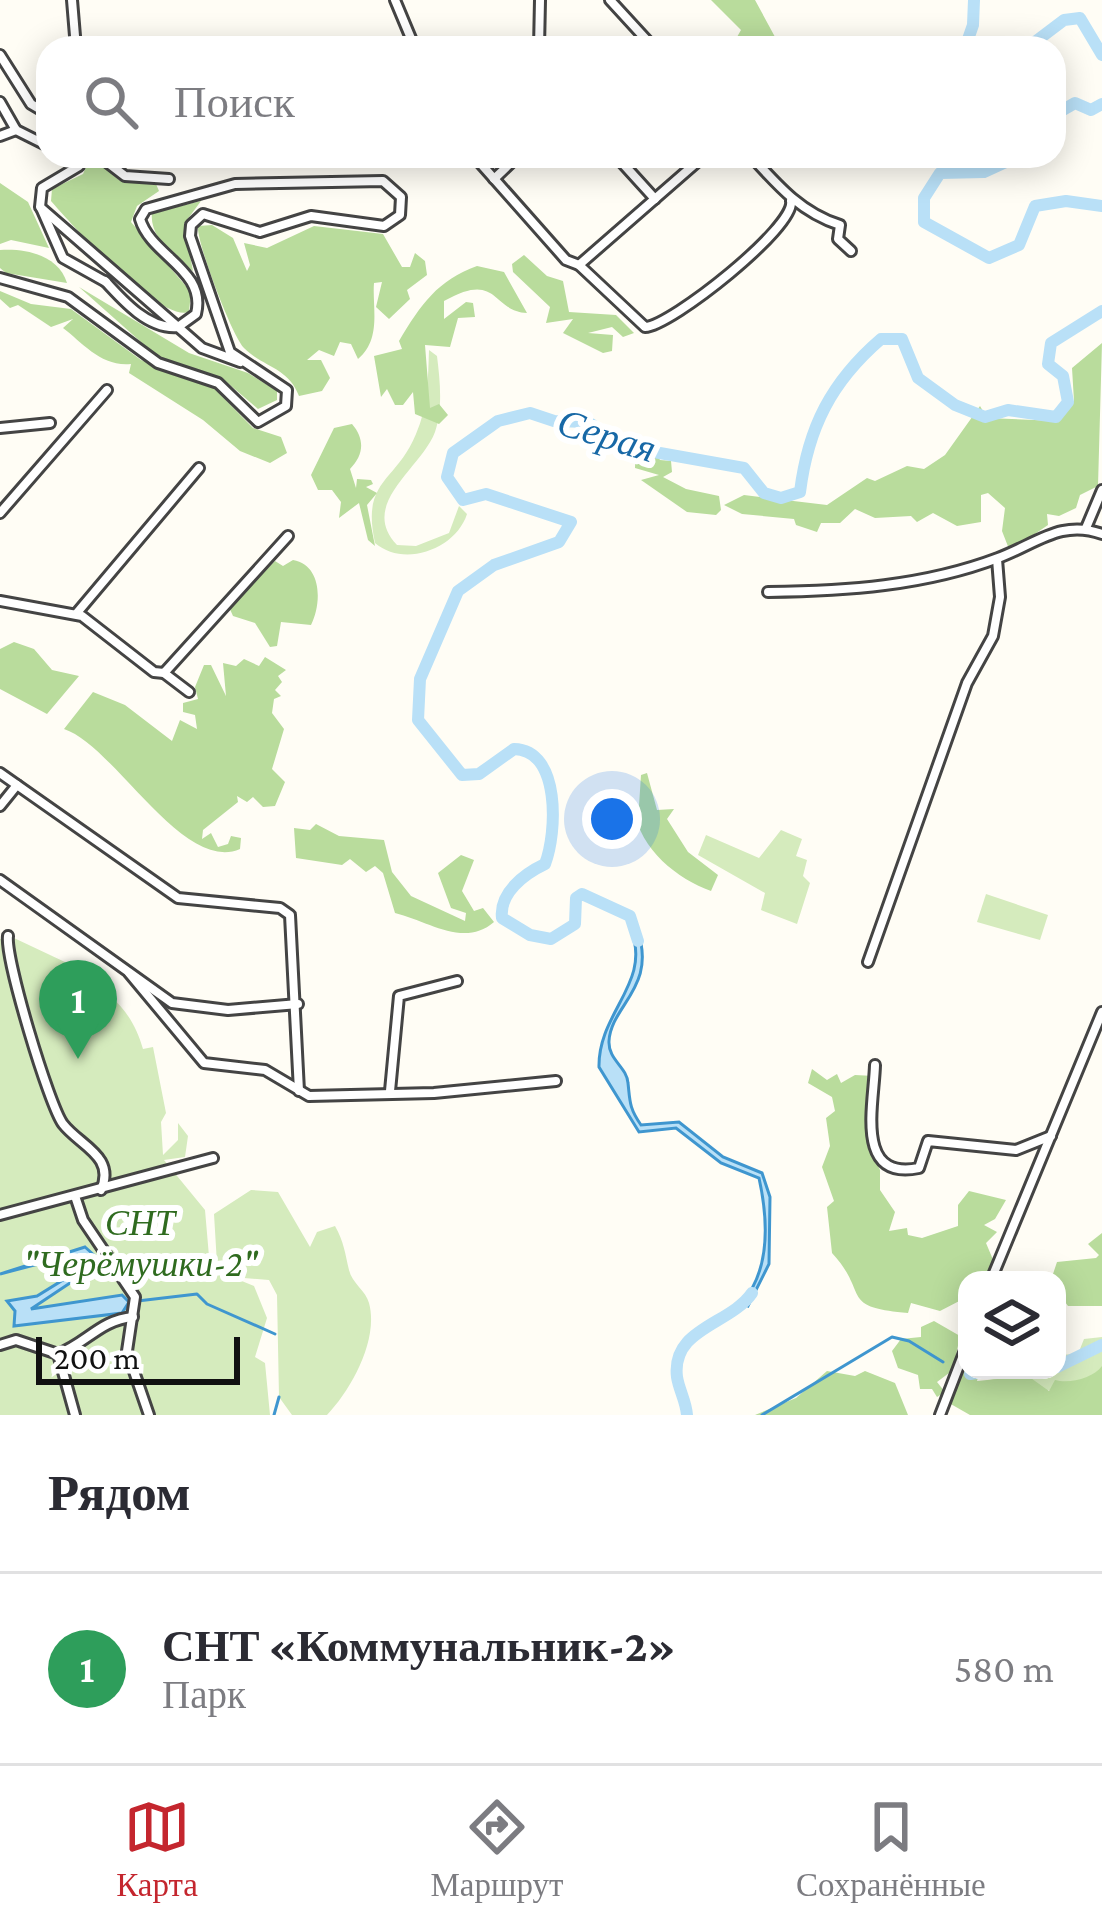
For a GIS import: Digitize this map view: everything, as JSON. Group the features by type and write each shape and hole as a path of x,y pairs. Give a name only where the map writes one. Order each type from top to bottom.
{"street":[{"path":"72,0 75,36"},
{"path":"395,0 410,36"},
{"path":"539,36 540,0"},
{"path":"610,0 643,36"},
{"path":"0,55 36,107"},
{"path":"0,102 16,130 36,140"},
{"path":"0,136 16,130"},
{"path":"76,168 42,188 40,206 63,258 133,292"},
{"path":"115,168 125,176 170,179"},
{"path":"484,168 566,260 579,265 641,324 663,323 718,283 788,220 791,201"},
{"path":"494,179 505,168"},
{"path":"627,168 655,199"},
{"path":"579,265 690,168"},
{"path":"762,168 791,201 824,224 840,226 838,239 851,251"},
{"path":"105,281 124,302 164,328 178,327 196,314 196,289 140,219 160,202 214,188 382,181 401,197 401,208 393,225 311,216 260,232 209,214 200,194"},
{"path":"214,188 209,214 191,225 190,236 224,338 242,362"},
{"path":"0,278 68,297 158,363 218,383 258,422 286,406 287,390 242,362 202,348 40,206"},
{"path":"0,513 106,390"},
{"path":"0,428 50,423"},
{"path":"76,614 200,468"},
{"path":"1086,528 1102,490"},
{"path":"768,592 861,590 997,559 1061,528 1086,528 1102,534"},
{"path":"164,673 288,536"},
{"path":"868,962 968,683 993,636 1000,596 997,559"},
{"path":"0,601 76,614 189,692"},
{"path":"0,773 178,898 280,908 294,924 298,1091"},
{"path":"0,806 17,785"},
{"path":"0,880 172,1003 228,1010 298,1004"},
{"path":"8,936 8,968 57,1114 100,1157 106,1175 101,1190"},
{"path":"129,973 204,1063 265,1070 298,1091 323,1096 434,1093 556,1081"},
{"path":"390,1091 399,996 457,981"},
{"path":"996,1271 1102,1012"},
{"path":"875,1065 871,1141 879,1161 891,1167 919,1168 921,1150 931,1140 1016,1150 1051,1136"},
{"path":"0,1215 213,1158"},
{"path":"75,1196 83,1220 135,1297 127,1351 148,1415"},
{"path":"0,1345 16,1340 58,1354 85,1342 108,1321 133,1317"},
{"path":"58,1354 75,1415"},
{"path":"940,1415 958,1368"}],"green space":[{"path":"711,0 755,0 774,36 738,36 741,30"},
{"path":"86,168 105,168 119,180 156,184 159,191 137,206 131,222 191,292 189,312 175,311 138,288 51,201 52,189 83,174"},
{"path":"0,183 28,202 49,248 11,240 0,244"},
{"path":"201,201 184,224 193,271 159,238 152,213"},
{"path":"212,225 233,238 247,271 250,265 244,243 267,248 314,226 383,234 402,267 410,267 415,253 425,261 427,275 407,290 410,299 389,319 376,307 382,282 374,283 373,332 365,351 358,359 351,344 340,342 334,356 319,350 307,360 321,360 330,378 322,391 299,396 289,379 238,340 199,235 198,226"},
{"path":"0,250 41,256 57,266 67,283 6,273 0,268"},
{"path":"524,255 547,276 563,281 569,312 616,315 634,333 623,337 612,327 588,333 613,335 612,351 603,353 563,333 573,319 546,323 550,307 513,272 512,264"},
{"path":"477,266 504,272 527,313 515,311 485,291 444,301 444,319 466,302 473,303 475,317 458,318 450,347 425,345 430,408 439,404 448,415 439,424 415,414 413,392 403,405 395,405 387,389 381,397 374,356 402,349 399,341 432,295 451,278"},
{"path":"79,287 189,353 248,373 277,391 277,400 258,409 223,379 159,358"},
{"path":"0,291 31,304 71,309 141,360 212,386 253,428 281,437 287,453 270,463 240,451 203,420 129,373 131,364 111,362 85,347 63,328 73,319 51,327 18,305 10,308 0,299"},
{"path":"1102,343 1098,486 1080,495 1076,508 1059,516 1047,514 1048,525 1014,548 1009,549 1002,531 1005,508 988,493 981,495 981,522 957,526 933,513 917,522 911,516 875,518 855,509 840,523 821,523 817,532 796,525 794,519 742,514 724,505 744,495 827,505 867,478 875,481 907,466 924,469 945,455 980,406 987,418 1058,421 1062,406 1074,401 1072,368"},
{"path":"429,350 437,356 438,423 428,446 388,501 387,530 397,545 416,546 449,533 459,506 467,514 441,545 400,554 375,543 373,506 420,424"},
{"path":"352,424 361,441 350,469 356,488 357,479 371,480 373,484 366,487 377,493 367,505 375,546 368,540 359,503 339,518 341,502 332,490 318,490 311,475 334,428"},
{"path":"636,437 650,441 660,460 671,461 672,472 663,477 686,489 719,496 721,510 716,515 687,512 641,480 659,475 635,468"},
{"path":"293,560 303,563 314,577 315,616 311,625 281,622 277,646 270,647 255,623 233,616 229,607 275,561 283,566"},
{"path":"14,642 34,649 52,670 79,676 47,714 0,689 0,649"},
{"path":"265,657 286,670 278,676 282,682 275,690 281,696 274,699 272,713 284,729 272,769 285,782 275,806 263,807 253,797 247,802 237,796 238,802 203,830 202,839 211,833 218,847 228,844 231,836 241,838 240,849 218,852 195,843 105,758 64,729 93,692 125,705 172,741 180,720 197,729 195,715 183,712 183,703 198,699 195,687 204,665 211,665 226,696 223,663 236,666 244,659 259,666"},
{"path":"647,773 657,810 674,809 667,819 688,852 718,875 711,891 674,871 644,837 634,809 639,806 641,775"},
{"path":"316,824 339,836 384,840 392,872 411,896 465,921 466,913 451,908 438,873 461,855 474,860 462,891 474,911 483,908 494,922 471,933 458,933 395,913 383,873 375,866 366,872 350,859 342,865 296,858 294,828 310,830"},
{"path":"781,830 802,839 796,856 807,860 803,876 810,883 797,924 761,910 765,893 698,855 706,835 759,858"},
{"path":"986,894 1048,915 1040,940 977,922"},
{"name":"СНТ \"Черёмушки-2\"","path":"14,938 67,963 65,973 79,983 85,977 105,992 128,1016 143,1049 153,1047 166,1113 161,1122 163,1155 178,1140 178,1123 188,1136 185,1157 164,1160 205,1210 210,1268 254,1286 267,1318 255,1357 265,1363 270,1415 0,1415 0,939"},
{"path":"812,1069 827,1080 837,1074 841,1083 855,1075 874,1076 876,1117 869,1146 880,1170 880,1190 895,1212 889,1231 907,1228 908,1235 922,1238 958,1226 958,1205 969,1191 1006,1200 995,1219 984,1225 997,1232 986,1243 994,1262 989,1271 958,1271 958,1302 940,1311 911,1303 908,1313 872,1307 858,1296 832,1253 827,1207 834,1201 822,1167 830,1146 826,1118 835,1111 832,1097 808,1083"},
{"path":"251,1190 278,1192 310,1247 317,1232 335,1226 351,1275 369,1303 370,1333 361,1363 327,1415 292,1415 279,1397 277,1295 269,1280 244,1278 217,1264 214,1214"},
{"path":"1102,1233 1102,1306 1068,1306 1066,1271 1054,1271 1057,1262 1096,1258 1099,1255 1088,1244"},
{"path":"934,1321 958,1335 953,1370 937,1382 945,1392 937,1397 932,1389 920,1389 918,1375 898,1368 892,1351 901,1339 921,1337 921,1327"},
{"path":"1102,1337 1102,1380 1045,1391 990,1379 1066,1379 1066,1355 1078,1354 1084,1339"},
{"path":"1102,1366 1102,1415 970,1415 949,1403 959,1379 1032,1379 1049,1391 1055,1380 1081,1379"},
{"path":"827,1371 855,1376 865,1371 895,1383 908,1415 755,1415 796,1398"}],"water":[{"path":"637,929 642,966 612,1028 609,1048 627,1077 631,1104 641,1125 679,1122 723,1157 762,1173 770,1197 769,1264 748,1306 742,1303 758,1275 765,1243 759,1178 721,1163 676,1128 639,1132 599,1067 607,1030 635,966 631,930"},
{"path":"85,1247 95,1256 88,1271 31,1309 122,1295 129,1302 122,1313 14,1326 15,1311 7,1301 37,1296 66,1278 67,1267 42,1263 0,1274"}],"waterway":[{"name":"Серая","path":"969,36 974,0"},
{"name":"Серая","path":"1043,36 1064,20 1080,18 1102,55"},
{"name":"Серая","path":"1066,108 1075,103 1091,110 1102,104"},
{"name":"Серая","path":"993,168 940,173 924,198 924,222 989,258 1019,245 1035,206 1066,201 1102,206"},
{"name":"Серая","path":"638,941 630,916 582,894 576,898 575,924 551,939 530,935 502,918 509,893 545,864 553,814 548,778 529,753 514,749 479,774 462,775 418,720 420,679 458,591 494,565 559,542 571,522 486,494 463,500 447,477 453,453 498,421 530,413 554,421 588,422 626,447 744,468 764,493 781,498 800,492 809,447 825,408 848,372 881,339 902,339 918,378 955,405 985,417 1008,410 1056,417 1068,402 1063,376 1048,364 1051,343 1102,311"},
{"name":"Серая","path":"687,1415 677,1377 683,1348 752,1293"},
{"path":"129,1302 197,1294 207,1304 275,1334"},
{"path":"762,1415 892,1337 909,1341 943,1362"},
{"path":"1066,1363 1102,1345"},
{"path":"274,1415 279,1397"}],"place":[{"name":"СНТ «Коммунальник-2»","path":"78,1059"}]}
